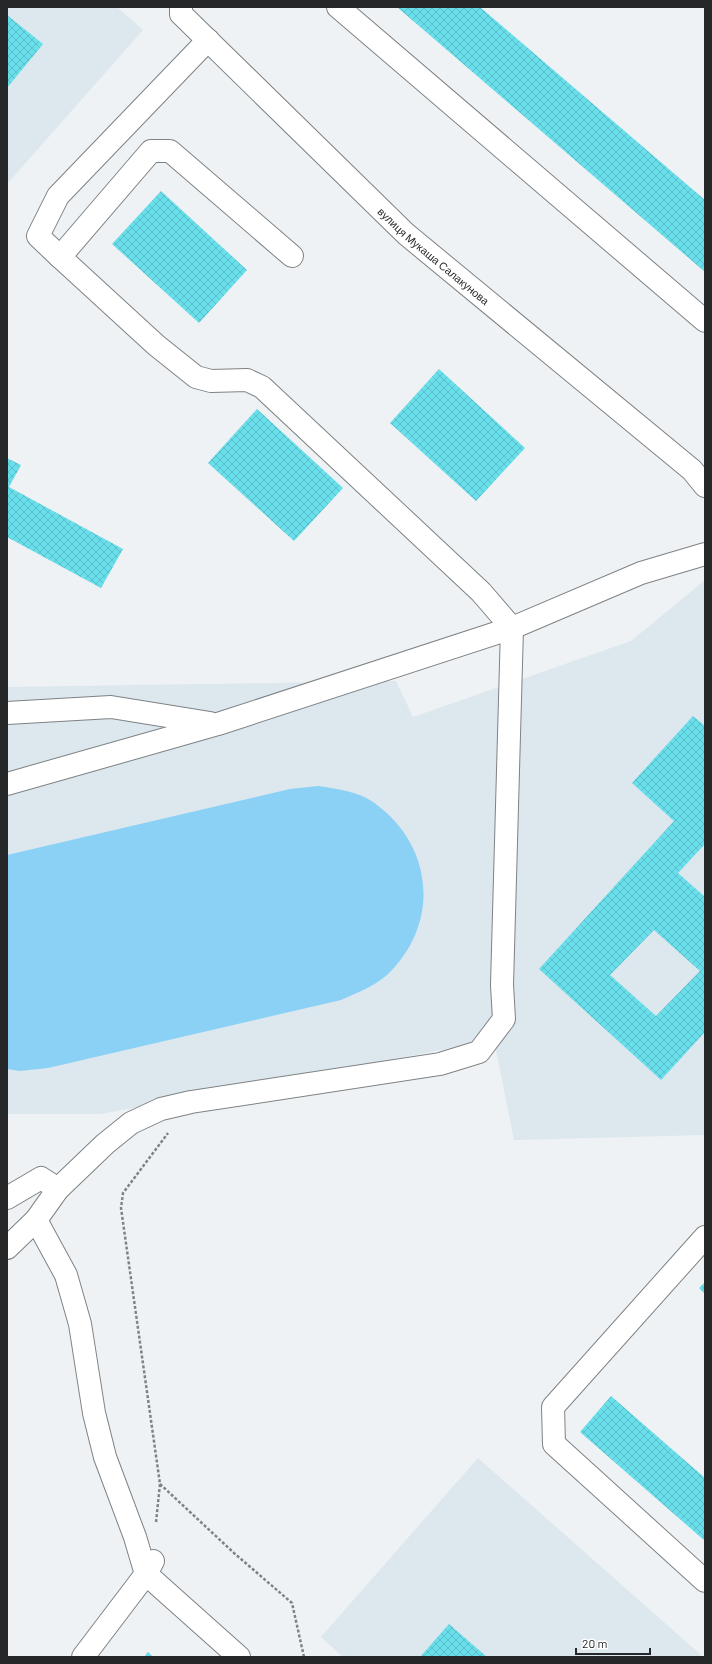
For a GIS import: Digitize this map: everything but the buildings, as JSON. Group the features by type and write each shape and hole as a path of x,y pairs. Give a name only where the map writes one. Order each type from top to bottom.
{"lane":[{"name":"вулиця Мукаша Салакунова","path":"181,7 181,14 406,234 692,470 705,486"},
{"path":"338,7 705,321"},
{"path":"7,1248 36,1220 58,1189 105,1144 131,1123 161,1109 191,1102 440,1064 480,1052 504,1019 502,985 512,628 481,592 262,387 247,380 211,381 196,377 156,345 38,236 58,196 208,40"},
{"path":"60,257 151,151 170,151 292,256"},
{"path":"7,784 218,724 512,628 641,573 705,554"},
{"path":"7,713 111,707 218,724"},
{"path":"7,1198 41,1178 58,1189"},
{"path":"36,1220 66,1275 80,1324 94,1413 105,1457 136,1537 150,1565 239,1657"},
{"path":"705,1236 553,1407 554,1444 705,1581"},
{"path":"83,1657 150,1565"}],"path":[{"path":"150,1565 160,1484 121,1208 123,1193 169,1132"},
{"path":"160,1484 234,1553 292,1603 304,1657"}],"shaded area":[{"path":"7,7 117,7 143,30 7,184"},
{"path":"705,580 705,1135 514,1140 494,1040 101,1114 7,1114 7,687 396,681 413,717 631,641"},
{"path":"318,786 340,789 354,793 373,802 393,819 408,838 418,860 423,882 423,905 418,928 407,950 386,976 368,988 341,1000 48,1068 20,1071 7,1069 7,855 290,789"},
{"path":"478,1458 701,1655 699,1657 343,1657 321,1637"}]}
